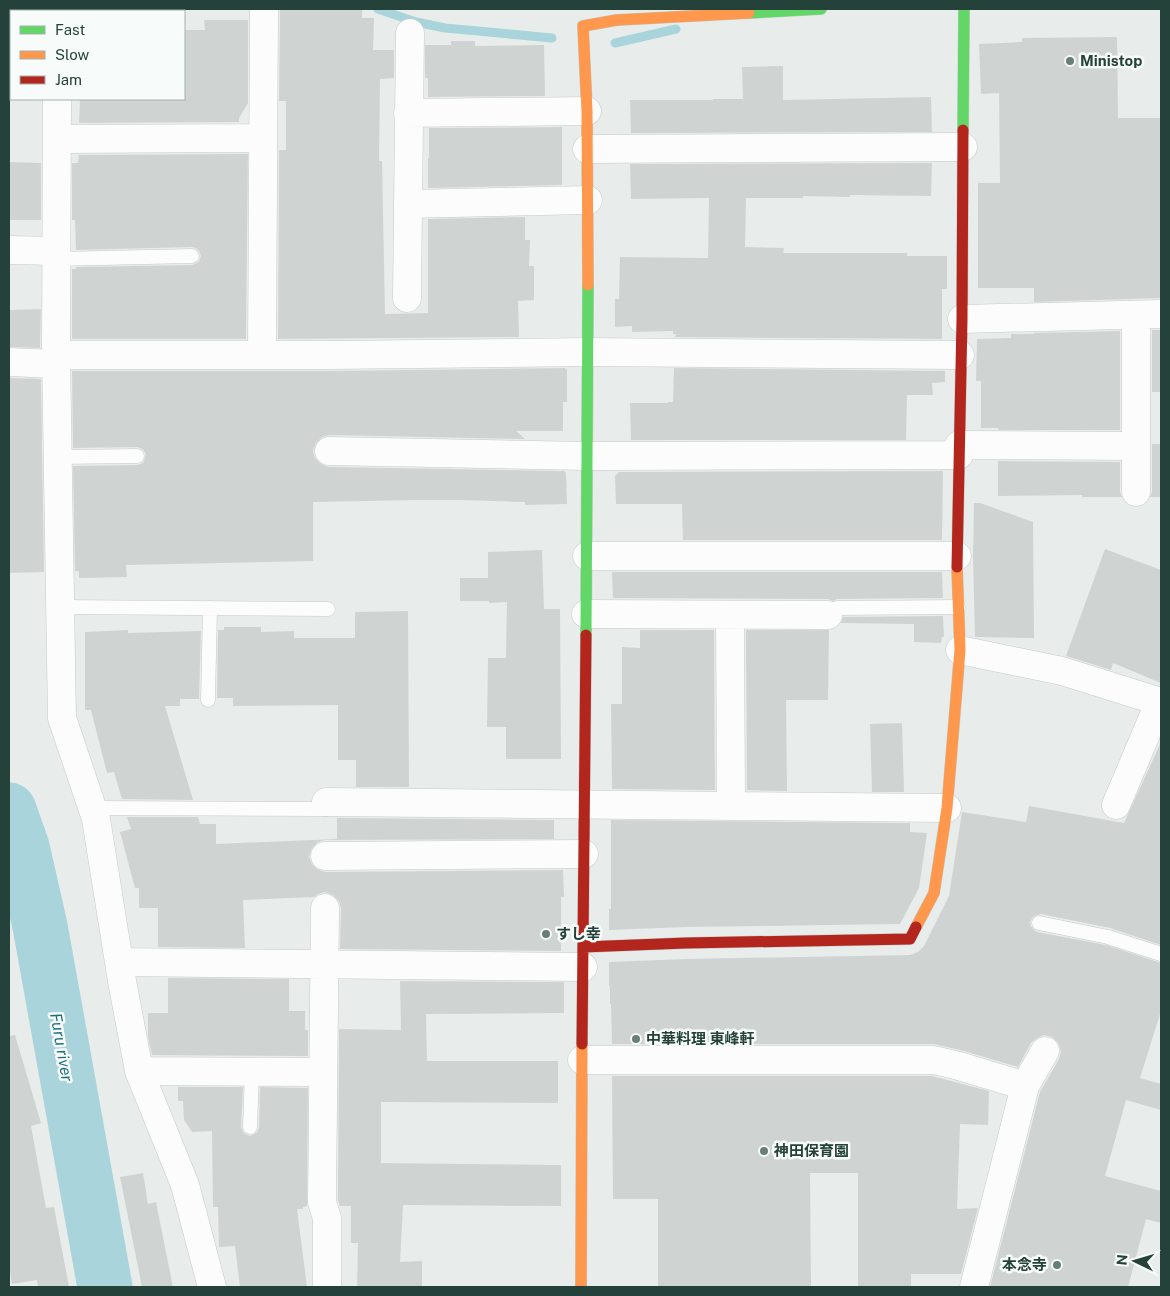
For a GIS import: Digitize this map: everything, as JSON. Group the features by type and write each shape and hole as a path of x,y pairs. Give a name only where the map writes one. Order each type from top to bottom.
{"street":[{"path":"262,355 264,9"},
{"path":"581,1287 588,200 584,18 617,20 821,9"},
{"path":"119,962 324,964 583,957 696,943 910,939 934,893 947,808 960,650 957,556 962,319 964,9"},
{"path":"407,298 410,33"},
{"path":"57,100 56,360 62,718 96,818 139,1071 185,1185 212,1287"},
{"path":"408,113 587,111"},
{"path":"57,139 264,138"},
{"path":"587,149 963,147"},
{"path":"408,204 588,200"},
{"path":"9,250 56,255"},
{"path":"962,319 1149,315 1136,446 1136,492"},
{"path":"9,362 262,355 587,352 960,356"},
{"path":"330,452 587,456 1136,446"},
{"path":"587,556 957,556"},
{"path":"586,614 828,615"},
{"path":"730,615 731,806"},
{"path":"960,650 1062,671 1160,702 1116,805"},
{"path":"326,806 584,804 947,808"},
{"path":"325,856 584,854"},
{"path":"325,908 322,1202 327,1218 327,1287"},
{"path":"974,1287 1025,1086 1045,1051"},
{"path":"582,1060 934,1060 1025,1086"},
{"path":"139,1071 323,1072"}],"lane":[{"path":"56,255 192,256"},
{"path":"58,457 137,456"},
{"path":"828,615 837,608 958,607"},
{"path":"60,608 328,609"},
{"path":"208,700 210,608"},
{"path":"92,808 326,806"},
{"path":"1038,923 1108,937 1161,954"},
{"path":"250,1127 252,1072"}],"building":[{"path":"280,9 362,9 362,18 374,18 373,50 394,50 394,78 380,79 379,161 382,161 385,314 428,313 428,219 525,217 525,240 530,240 529,266 534,266 534,300 518,301 519,337 278,339 279,150 286,150 286,101 279,101"},
{"path":"204,20 248,20 248,103 239,118 239,122 79,123 80,100 185,100 185,30 205,30"},
{"path":"1117,37 1118,118 1161,118 1161,298 1034,302 1034,288 978,288 978,183 1000,183 999,93 981,94 979,44 1022,42 1022,38"},
{"path":"451,41 475,41 475,46 544,45 545,96 428,97 428,78 425,78 425,45 451,45"},
{"path":"783,66 783,100 931,97 932,132 631,133 630,100 743,99 742,67"},
{"path":"562,127 562,185 428,188 429,128"},
{"path":"248,154 246,339 72,339 72,269 76,269 76,267 192,265 199,261 201,256 196,248 192,247 76,250 75,220 72,220 72,163 78,163 79,155"},
{"path":"9,162 41,163 41,220 9,220"},
{"path":"932,163 931,196 850,195 850,197 746,198 745,247 784,248 783,253 907,253 907,256 947,256 947,289 942,289 942,339 675,337 676,334 673,334 673,331 632,332 632,326 615,327 615,299 619,299 620,257 708,258 709,198 631,199 630,164"},
{"path":"41,309 40,348 9,347 9,310"},
{"path":"1152,330 1161,330 1161,392 1152,392"},
{"path":"1120,331 1120,430 998,430 998,428 981,428 981,381 976,381 977,339 1011,338 1011,334"},
{"path":"565,368 567,370 567,402 563,402 563,431 516,431 525,439 329,435 322,437 316,443 313,451 315,458 321,464 329,467 564,471 566,473 567,504 525,505 525,502 462,500 313,502 313,561 126,565 127,577 79,578 79,571 75,571 73,466 137,465 144,461 146,455 142,449 137,447 73,448 72,371 330,371"},
{"path":"674,368 945,371 945,382 932,383 933,395 907,395 906,440 631,440 630,403 673,402"},
{"path":"9,378 41,379 44,572 9,573"},
{"path":"1152,444 1161,444 1161,497 1150,497 1152,492"},
{"path":"998,461 1120,462 1120,492 1122,497 1082,497 1082,495 998,496"},
{"path":"943,471 942,540 683,540 682,504 616,504 615,476 619,472"},
{"path":"974,503 980,503 1033,522 1034,638 975,637"},
{"path":"1105,549 1161,570 1161,683 1113,663 1111,670 1066,656"},
{"path":"542,550 544,609 560,609 561,759 506,759 506,727 487,727 488,658 506,658 507,602 460,601 460,578 488,578 488,552"},
{"path":"612,572 942,572 943,598 837,599 833,601 828,599 613,598"},
{"path":"408,611 409,787 356,787 356,760 338,760 338,705 233,706 233,698 217,698 218,630 224,630 224,627 261,627 261,632 294,631 294,638 355,638 355,612"},
{"path":"943,616 944,637 942,637 941,643 914,642 914,624 841,623 843,617"},
{"path":"128,630 128,633 201,631 199,699 180,699 180,706 165,706 193,800 122,799 114,772 107,773 91,710 85,710 85,632"},
{"path":"640,630 714,630 715,790 612,789 611,704 622,704 622,647 640,648"},
{"path":"746,630 829,630 828,700 786,700 787,791 747,790"},
{"path":"902,723 904,792 872,792 870,724"},
{"path":"1161,742 1161,945 1110,928 1041,914 1033,917 1030,922 1033,929 1037,932 1106,945 1161,963 1161,1011 1140,1078 1161,1084 1161,1110 1126,1100 1105,1176 1161,1191 1161,1223 1146,1219 1128,1287 990,1287 1040,1092 1059,1059 1061,1051 1058,1043 1052,1037 1044,1035 1031,1043 1018,1067 934,1044 612,1044 609,962 910,955 918,952 924,946 949,896 962,812 1026,822 1029,806 1124,823"},
{"path":"127,817 198,817 200,824 216,824 216,844 337,839 337,818 554,820 554,839 325,840 318,842 312,848 309,857 317,869 325,872 563,870 564,897 561,897 561,951 340,949 341,908 339,901 333,895 325,892 314,897 243,900 245,948 158,947 158,908 139,908 139,888 135,888 120,832 131,829"},
{"path":"611,820 910,823 910,832 927,833 919,888 900,924 609,930 609,909 611,909"},
{"path":"168,978 289,979 289,1011 305,1011 305,1030 308,1030 308,1056 152,1055 148,1037 148,1013 168,1013"},
{"path":"400,981 564,982 564,1013 426,1014 427,1061 558,1061 558,1103 381,1102 381,1163 561,1165 561,1206 403,1205 400,1262 422,1261 422,1287 357,1287 358,1243 351,1243 351,1206 340,1206 338,1200 339,1029 401,1030"},
{"path":"15,1035 41,1123 31,1126 46,1208 54,1207 69,1287 38,1287 37,1280 12,1284 9,1265 9,1036"},
{"path":"612,1076 932,1076 989,1091 988,1125 960,1124 957,1209 978,1208 961,1274 911,1274 911,1287 858,1287 858,1173 810,1173 811,1287 658,1287 658,1199 613,1199"},
{"path":"178,1087 243,1087 241,1127 245,1134 250,1136 257,1132 259,1128 260,1087 308,1088 307,1206 303,1207 303,1209 297,1209 307,1287 240,1287 235,1246 219,1247 218,1207 213,1207 212,1131 192,1132 184,1120 183,1101 178,1101"},
{"path":"143,1173 148,1204 156,1202 173,1287 142,1287 120,1177"}],"waterway":[{"path":"378,9 416,22 445,28 552,38"},
{"path":"615,43 676,29"},
{"name":"Furu river","path":"9,810 22,847 40,926 105,1287"}],"traffic: fast":[{"path":"749,13 821,9"},
{"path":"963,130 964,9"},
{"path":"586,635 588,285"}],"traffic: slow":[{"path":"588,285 587,111 583,26 617,20 749,13"},
{"path":"916,927 934,893 947,808 960,650 957,567"},
{"path":"581,1287 582,1044"}],"traffic: jam":[{"path":"957,567 962,319 963,130"},
{"path":"582,1044 586,635"},
{"path":"583,947 910,939 916,927"}],"place":[{"name":"Ministop","path":"1070,61"},
{"name":"すし幸","path":"546,934"},
{"name":"中華料理 東峰軒","path":"636,1039"},
{"name":"神田保育園","path":"764,1151"},
{"name":"本念寺","path":"1057,1265"}]}
